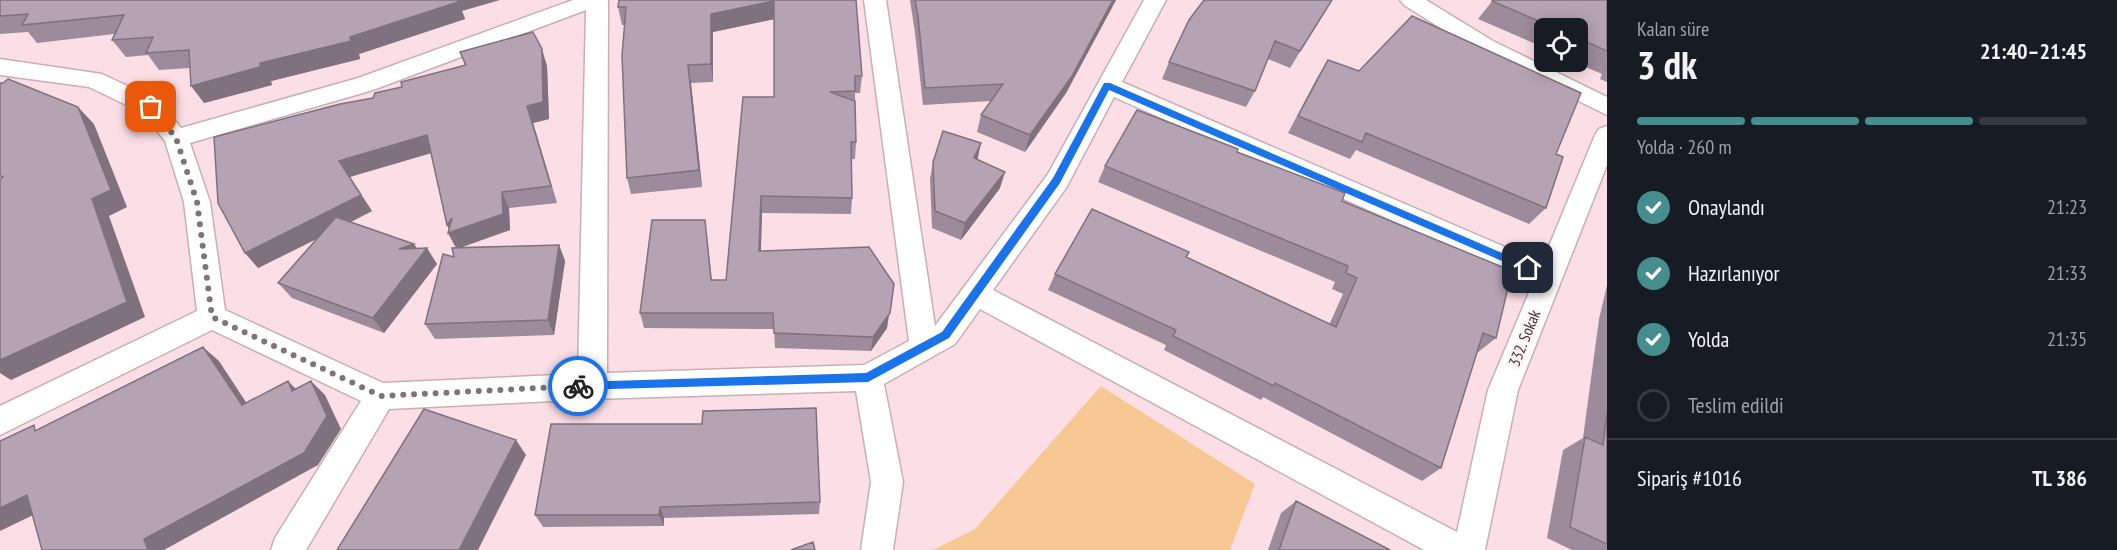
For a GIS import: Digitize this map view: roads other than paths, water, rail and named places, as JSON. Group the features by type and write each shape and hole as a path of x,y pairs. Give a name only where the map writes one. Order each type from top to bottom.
{"street":[{"path":"176,138 365,84 595,0 592,386"},
{"path":"875,0 924,347"},
{"path":"212,317 381,396 592,386 868,378 945,335 1057,181 1155,0"},
{"path":"1411,0 1485,46 1607,107"},
{"path":"0,67 94,80 151,107 176,138 197,202 212,317"},
{"path":"1107,86 1549,278"},
{"name":"332. Sokak","path":"1469,550 1503,390 1607,135"},
{"path":"975,293 1457,550"},
{"path":"0,421 212,317"},
{"path":"868,378 887,482 877,550"},
{"path":"288,550 381,396"}]}
